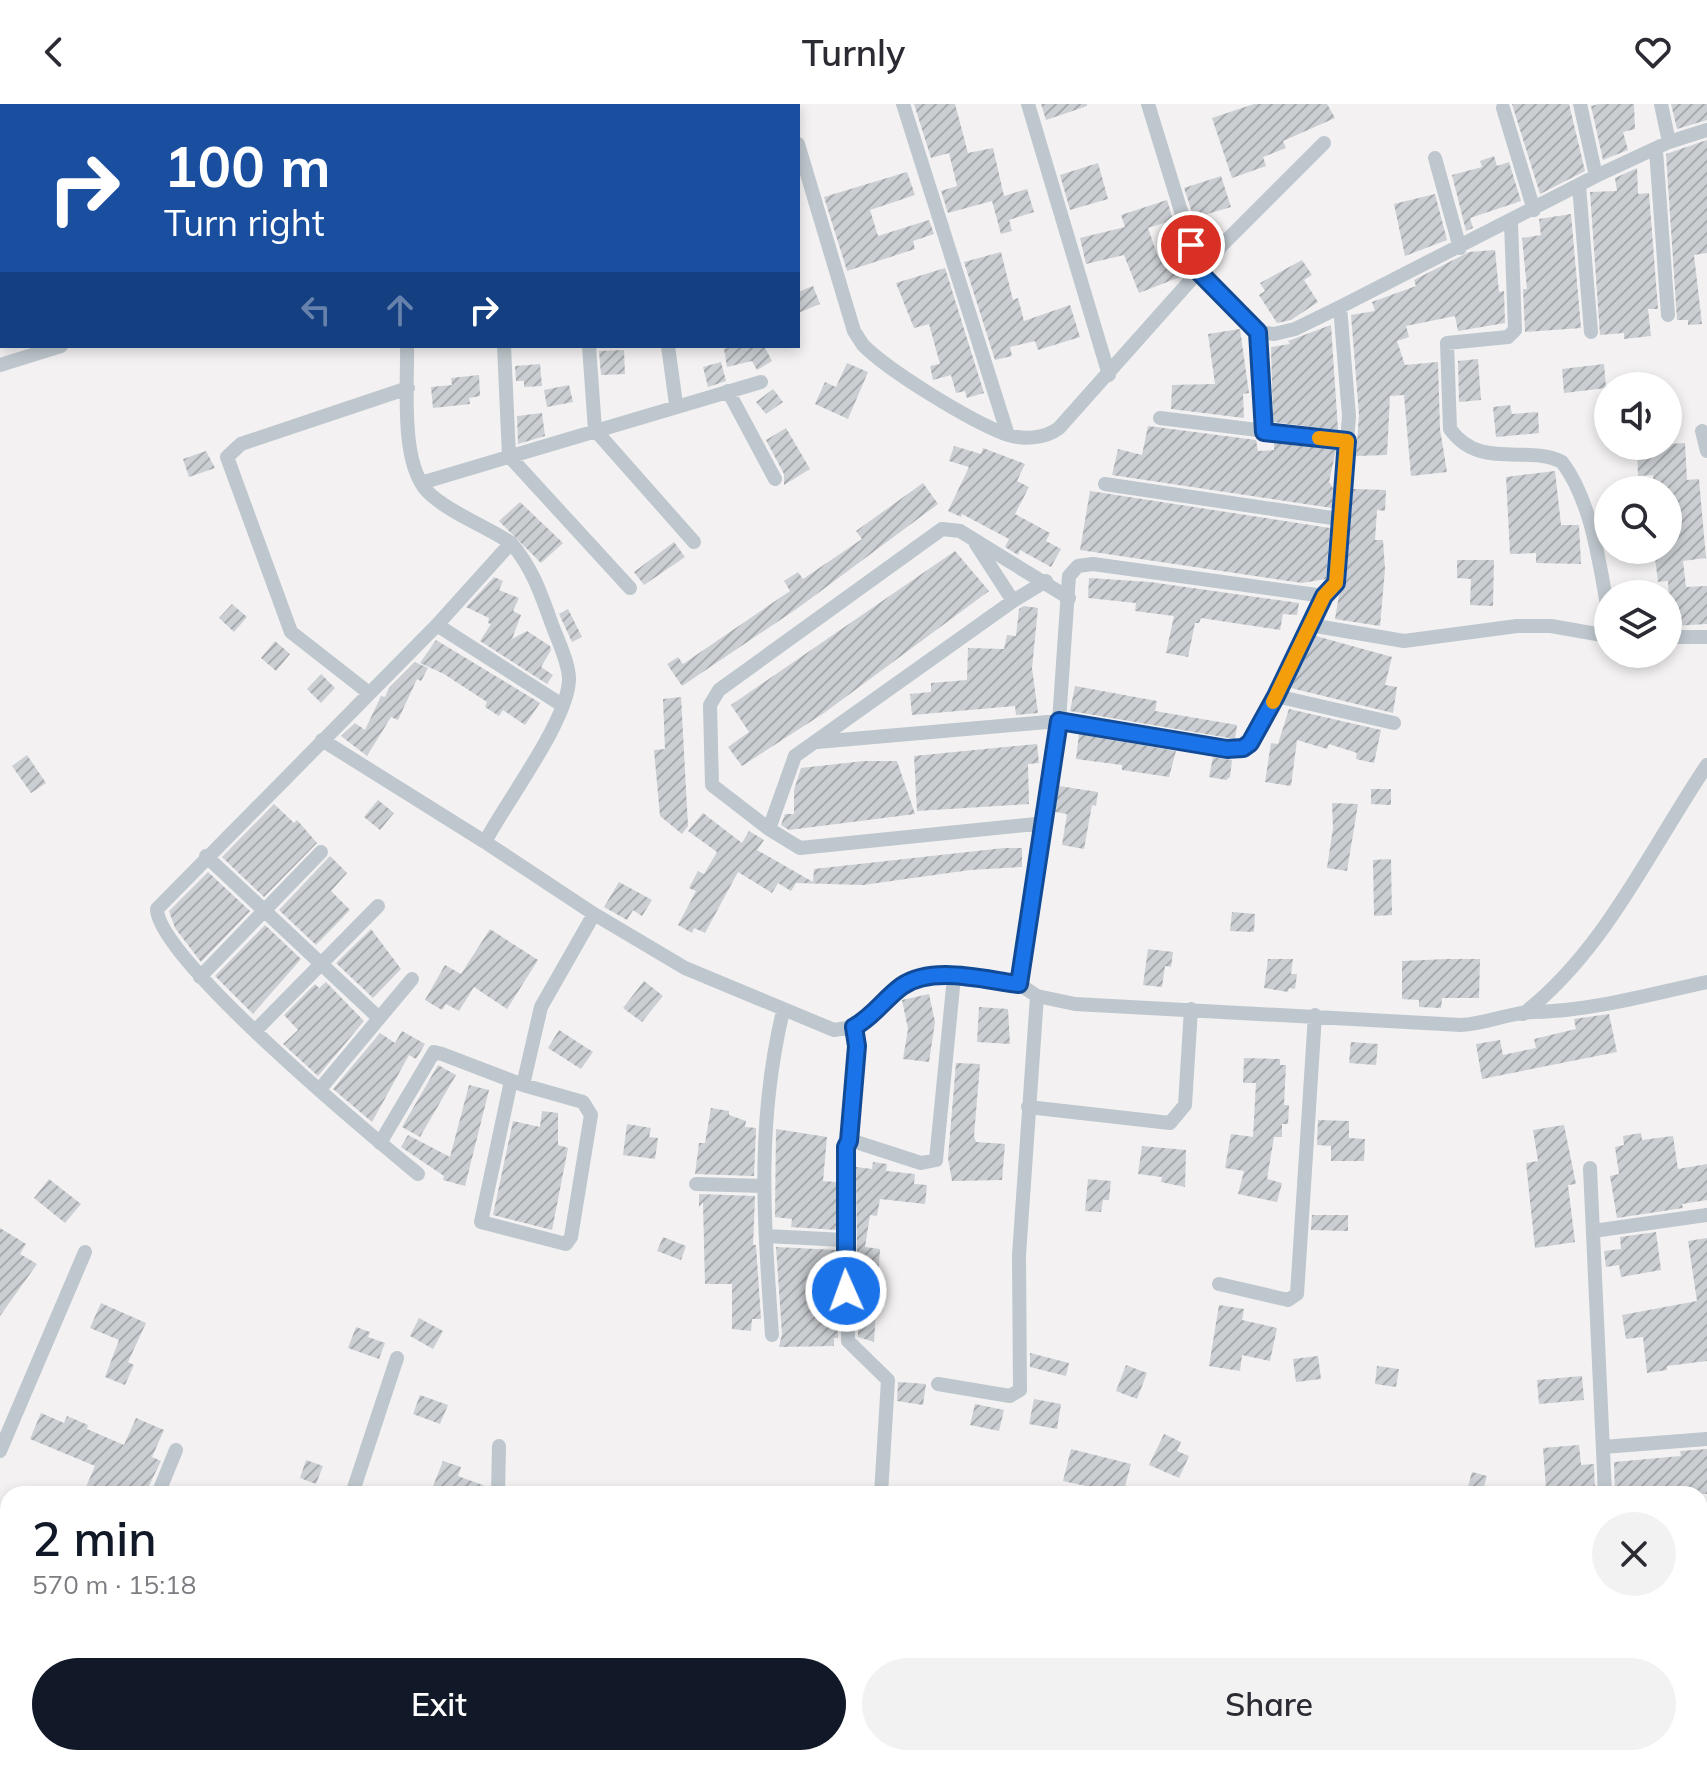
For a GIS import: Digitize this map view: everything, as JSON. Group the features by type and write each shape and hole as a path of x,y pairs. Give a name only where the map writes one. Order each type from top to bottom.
{"street":[{"path":"903,104 1008,435"},
{"path":"1028,104 1109,375"},
{"path":"1148,104 1200,273 1258,332 1264,432"},
{"path":"1580,104 1596,176"},
{"path":"1661,104 1669,142"},
{"path":"1503,108 1534,210"},
{"path":"1258,332 1285,333 1511,223 1596,176 1669,142 1707,130"},
{"path":"800,150 858,339 871,353 961,411 1008,435 1037,437 1054,432 1109,375 1222,245 1324,143"},
{"path":"1656,150 1668,315"},
{"path":"1435,158 1460,248"},
{"path":"1579,186 1591,332"},
{"path":"1511,223 1515,330 1508,337 1447,341 1450,429 1460,440 1495,456 1553,458 1562,462 1583,506 1602,580"},
{"path":"817,742 1059,721 1234,750 1250,743 1337,575 1347,441 1340,307"},
{"path":"0,365 55,348"},
{"path":"407,348 411,458 421,483 433,497 511,543 537,583 569,682 562,705 485,842"},
{"path":"504,348 509,456 630,588"},
{"path":"589,348 595,430 694,542"},
{"path":"668,348 676,404"},
{"path":"421,483 676,404 761,382"},
{"path":"369,693 291,632 227,457 241,444 408,388"},
{"path":"728,391 775,479"},
{"path":"1160,418 1347,441"},
{"path":"1702,431 1707,451"},
{"path":"1105,484 1339,519"},
{"path":"1045,823 810,849 796,846 712,785 709,728 713,695 942,529 955,529 1046,581 1069,598"},
{"path":"973,540 1013,601"},
{"path":"418,1174 320,1089 200,977 157,914 159,905 437,625 511,543"},
{"path":"1019,984 1059,721 1069,576 1083,564 1324,596"},
{"path":"769,829 789,764 1013,601 1046,581"},
{"path":"437,625 562,705"},
{"path":"1310,625 1404,641 1517,626 1551,626 1594,634"},
{"path":"1682,637 1707,637"},
{"path":"1276,696 1394,723"},
{"path":"322,740 594,914 685,968 829,1030 854,1027 912,981 954,977 1019,984 1037,996 1075,1004 1461,1025 1493,1022 1523,1014 1570,1010 1707,982"},
{"path":"1523,1014 1557,985 1597,936 1707,765"},
{"path":"200,977 321,852"},
{"path":"206,856 379,1018"},
{"path":"256,1030 378,906"},
{"path":"380,1143 432,1053 517,1083 578,1099 591,1115 571,1237 566,1244 481,1222 517,1083 541,1007 594,914"},
{"path":"849,1141 921,1163 936,1160 954,977"},
{"path":"320,1089 412,979"},
{"path":"938,1384 1010,1396 1020,1390 1019,1255 1037,996"},
{"path":"1028,1107 1159,1125 1176,1119 1185,1105 1191,1009"},
{"path":"772,1335 763,1186 764,1110 783,1011"},
{"path":"1219,1284 1288,1300 1297,1294 1315,1015"},
{"path":"854,1027 857,1046 846,1147 844,1240 848,1341 888,1380 881,1486"},
{"path":"1590,1168 1605,1486"},
{"path":"696,1184 763,1186"},
{"path":"1593,1231 1707,1215"},
{"path":"766,1236 844,1240"},
{"path":"0,1451 85,1252"},
{"path":"355,1486 397,1358"},
{"path":"1603,1447 1707,1439"},
{"path":"498,1486 499,1446"},
{"path":"161,1486 176,1450"}],"building":[{"path":"914,104 955,104 968,153 993,148 1004,196 1027,189 1034,212 1009,220 1012,231 1001,234 992,201 948,213 941,191 957,186 949,153 931,158"},
{"path":"1041,104 1087,104 1087,106 1046,120"},
{"path":"1254,104 1327,104 1335,118 1283,141 1286,148 1263,157 1266,166 1232,178 1212,118"},
{"path":"1512,104 1569,104 1585,171 1540,194"},
{"path":"1634,104 1635,129 1623,132 1628,150 1603,160 1591,106"},
{"path":"1671,104 1707,104 1707,120 1677,129"},
{"path":"1707,140 1707,253 1694,255 1702,324 1688,325 1688,320 1677,320 1666,154"},
{"path":"1494,156 1497,166 1509,162 1521,201 1470,218 1473,228 1466,231 1452,175 1482,167 1480,161"},
{"path":"1098,163 1108,199 1070,210 1060,175"},
{"path":"1637,168 1638,194 1649,193 1658,309 1648,309 1651,336 1624,339 1624,333 1600,335 1590,192 1617,191 1615,178"},
{"path":"907,172 915,195 870,210 878,236 929,220 934,234 913,241 915,249 847,271 824,197"},
{"path":"1221,176 1231,207 1194,218 1184,188"},
{"path":"1435,194 1447,240 1405,256 1394,204"},
{"path":"1167,200 1173,220 1148,228 1158,257 1180,248 1188,269 1180,277 1139,293 1124,255 1086,264 1080,238 1125,227 1121,215"},
{"path":"1571,214 1581,328 1525,332 1523,289 1527,289 1522,238 1541,235 1539,219"},
{"path":"1495,250 1499,292 1504,291 1505,323 1458,331 1455,316 1406,326 1409,337 1397,341 1405,365 1438,362 1440,429 1447,472 1411,476 1404,395 1390,396 1387,455 1356,456 1359,415 1351,315 1375,311 1372,302 1416,286 1414,280 1469,252"},
{"path":"1001,252 1013,300 1018,298 1024,321 1070,305 1080,337 1038,350 1035,341 1010,347 1012,356 995,360 964,262"},
{"path":"1302,260 1312,275 1304,280 1318,302 1291,320 1277,323 1259,295 1265,291 1260,283"},
{"path":"945,268 984,393 967,398 965,391 956,393 951,375 933,380 930,366 940,364 929,324 914,328 896,283"},
{"path":"813,286 820,304 800,312 800,291"},
{"path":"1331,325 1338,430 1273,422 1271,347 1290,344 1288,341"},
{"path":"1240,329 1249,393 1243,394 1244,418 1171,409 1172,385 1215,384 1208,334"},
{"path":"765,348 772,361 757,370 752,361 727,367 724,349"},
{"path":"624,350 625,374 601,375 599,351"},
{"path":"1478,359 1481,400 1459,402 1458,361"},
{"path":"721,362 726,381 708,387 703,367"},
{"path":"847,363 868,372 848,419 815,404 825,382 836,387"},
{"path":"540,364 542,386 524,387 524,381 516,381 515,366"},
{"path":"1604,364 1605,372 1594,372 1594,389 1564,393 1562,369"},
{"path":"479,375 480,396 469,398 470,404 433,408 431,387 452,385 451,378"},
{"path":"569,385 573,402 547,407 544,390"},
{"path":"773,389 783,402 766,414 756,402"},
{"path":"1510,405 1512,414 1538,412 1539,433 1496,437 1493,407"},
{"path":"542,413 545,436 518,444 517,416"},
{"path":"1148,426 1256,440 1258,451 1274,450 1274,442 1336,450 1329,482 1333,488 1332,508 1112,475 1118,449 1142,455"},
{"path":"786,428 810,469 784,485 784,474 766,440"},
{"path":"1682,443 1685,443 1687,480 1699,479 1706,558 1683,561 1686,587 1707,586 1707,624 1682,625 1682,580 1658,580 1656,564 1682,564 1682,476 1638,476 1637,460 1682,460"},
{"path":"954,446 981,454 983,448 1025,464 1017,481 1029,487 1015,514 1050,533 1046,541 1061,549 1051,567 1020,550 1018,555 1005,547 1009,539 962,514 961,517 948,511 969,467 949,461"},
{"path":"206,451 215,468 189,477 183,459"},
{"path":"1555,471 1561,525 1579,525 1581,564 1536,563 1536,553 1510,554 1506,477"},
{"path":"923,483 938,504 798,608 682,686 667,664 678,657 683,664 790,591 784,581 798,572 803,579 862,539 856,531"},
{"path":"1353,489 1386,490 1385,511 1377,510 1375,540 1383,540 1385,569 1380,626 1335,619 1339,595 1346,584"},
{"path":"1090,491 1330,528 1326,579 1302,583 1080,550"},
{"path":"520,502 563,543 541,563 499,521"},
{"path":"674,542 685,557 644,585 634,572"},
{"path":"955,551 989,591 824,713 742,766 728,747 749,732 731,705"},
{"path":"1457,560 1494,560 1493,606 1470,605 1471,579 1457,578"},
{"path":"494,577 503,581 499,590 519,598 513,611 521,615 512,639 527,631 550,646 551,650 541,667 553,675 547,684 480,641 491,624 488,623 489,618 466,607"},
{"path":"1089,578 1150,582 1299,603 1297,615 1283,614 1280,630 1201,618 1199,623 1195,623 1188,657 1166,653 1174,616 1135,611 1136,603 1088,598"},
{"path":"232,604 247,617 234,632 219,618"},
{"path":"1024,606 1038,608 1032,668 1038,713 1016,715 1015,706 912,715 910,694 931,692 931,683 967,680 968,648 1004,649 1007,635 1016,636 1019,609"},
{"path":"568,609 582,637 572,642 559,614"},
{"path":"1316,636 1392,657 1385,685 1397,687 1393,713 1291,688"},
{"path":"436,640 540,703 525,725 503,710 499,716 485,707 487,702 444,674 420,663"},
{"path":"275,641 290,654 276,671 261,658"},
{"path":"415,662 428,668 421,681 417,679 398,720 391,717 367,756 341,736 355,723 365,730 381,696 385,697 389,688"},
{"path":"321,674 335,688 321,703 307,689"},
{"path":"1075,686 1157,701 1155,711 1237,725 1235,739 1070,711"},
{"path":"681,697 688,826 682,834 660,816 654,750 665,749 663,699"},
{"path":"1289,709 1381,730 1374,763 1356,759 1357,753 1329,744 1327,749 1297,740 1291,786 1265,782 1271,743 1278,744"},
{"path":"1079,734 1176,751 1169,777 1122,770 1122,765 1076,759"},
{"path":"1037,744 1039,763 1028,764 1029,804 917,811 914,756"},
{"path":"27,755 46,783 31,793 12,766"},
{"path":"1213,757 1232,760 1230,777 1226,780 1209,777"},
{"path":"897,761 915,814 789,830 781,825 785,814 794,814 794,790 801,768"},
{"path":"1059,786 1098,792 1096,806 1092,805 1084,849 1062,845 1067,814 1055,812"},
{"path":"1371,789 1391,789 1391,805 1371,804"},
{"path":"378,800 394,813 380,830 364,817"},
{"path":"1332,803 1358,804 1347,871 1327,868 1333,828"},
{"path":"274,804 294,823 297,820 317,843 264,897 222,857"},
{"path":"703,813 742,843 749,831 764,840 757,850 813,882 814,869 1004,848 1022,848 1022,867 970,870 863,885 796,883 791,891 778,883 772,893 738,872 705,933 694,928 692,933 678,925 696,891 689,888 698,871 704,874 717,852 688,831"},
{"path":"330,856 347,873 331,891 350,910 316,945 279,910"},
{"path":"1391,859 1392,915 1374,916 1373,860"},
{"path":"208,872 250,911 201,962 175,928 169,911"},
{"path":"619,882 652,900 642,916 633,910 627,920 604,907"},
{"path":"1232,912 1255,914 1254,932 1230,931"},
{"path":"265,925 301,959 253,1014 215,976"},
{"path":"371,929 401,969 373,998 336,963"},
{"path":"490,929 538,960 507,1009 474,987 459,1011 446,1004 442,1010 425,1000 445,965 461,974"},
{"path":"1148,949 1173,952 1171,967 1165,966 1162,987 1143,985"},
{"path":"1268,959 1293,959 1291,974 1297,974 1295,989 1289,988 1288,992 1264,988"},
{"path":"1480,959 1479,998 1442,998 1441,1008 1419,1007 1419,1000 1402,999 1402,961"},
{"path":"644,981 663,996 642,1022 623,1008"},
{"path":"326,982 364,1021 318,1076 283,1044 298,1030 284,1015 315,984 319,988"},
{"path":"929,994 935,1022 929,1062 903,1059 908,1029 902,1000"},
{"path":"979,1007 1008,1009 1010,1044 977,1042"},
{"path":"1609,1014 1617,1052 1482,1079 1476,1044 1500,1040 1503,1055 1536,1048 1534,1039 1576,1029 1574,1019"},
{"path":"559,1030 593,1052 581,1069 548,1048"},
{"path":"402,1031 425,1044 416,1059 409,1055 372,1122 333,1089 380,1033 395,1043"},
{"path":"1351,1042 1378,1044 1376,1065 1349,1063"},
{"path":"1244,1058 1280,1059 1280,1065 1286,1065 1284,1105 1289,1105 1288,1124 1282,1124 1282,1137 1274,1137 1267,1179 1282,1183 1277,1202 1238,1194 1244,1171 1225,1168 1231,1134 1253,1137 1256,1083 1243,1083"},
{"path":"956,1063 980,1064 974,1136 976,1142 1005,1144 1002,1180 952,1181 948,1158"},
{"path":"438,1065 456,1075 420,1137 402,1127"},
{"path":"469,1085 489,1090 465,1186 443,1180 444,1176 401,1147 408,1135 450,1157"},
{"path":"711,1108 729,1111 729,1115 746,1121 745,1127 756,1128 754,1176 695,1174 699,1143 705,1143"},
{"path":"542,1111 558,1113 558,1145 568,1148 552,1230 493,1215 513,1121 540,1127"},
{"path":"1318,1120 1349,1121 1349,1138 1365,1139 1364,1161 1331,1161 1331,1146 1317,1145"},
{"path":"627,1124 651,1128 649,1137 658,1138 655,1159 623,1155"},
{"path":"1564,1125 1576,1184 1568,1185 1575,1242 1535,1248 1526,1163 1538,1161 1533,1130"},
{"path":"776,1129 827,1137 823,1181 836,1182 837,1230 791,1227 792,1219 775,1217"},
{"path":"1641,1133 1642,1140 1673,1136 1678,1169 1707,1164 1707,1200 1682,1204 1683,1208 1617,1218 1610,1176 1619,1174 1615,1147 1624,1145 1623,1136"},
{"path":"1142,1146 1186,1150 1185,1187 1161,1182 1162,1177 1138,1174"},
{"path":"873,1162 887,1164 886,1171 915,1174 914,1184 927,1185 925,1204 880,1199 877,1216 870,1215 865,1247 880,1249 874,1342 858,1337 856,1167 872,1169"},
{"path":"49,1179 81,1204 65,1223 34,1198"},
{"path":"1088,1179 1111,1181 1109,1200 1103,1200 1101,1212 1085,1211"},
{"path":"699,1194 755,1196 753,1245 756,1245 761,1319 752,1319 751,1331 732,1329 732,1284 705,1284 703,1202 699,1207"},
{"path":"1312,1215 1348,1215 1348,1231 1311,1230"},
{"path":"0,1228 26,1244 20,1254 37,1264 0,1316"},
{"path":"1656,1232 1661,1270 1621,1277 1619,1265 1606,1267 1604,1251 1621,1249 1620,1237"},
{"path":"663,1237 686,1246 681,1260 657,1251"},
{"path":"1707,1238 1707,1361 1667,1366 1667,1370 1647,1373 1643,1337 1626,1339 1622,1315 1697,1301 1688,1241"},
{"path":"776,1247 837,1250 838,1338 834,1338 834,1346 779,1347 782,1334"},
{"path":"101,1303 146,1323 128,1362 134,1365 125,1385 105,1377 119,1340 90,1328"},
{"path":"1219,1305 1244,1309 1242,1320 1277,1328 1270,1361 1242,1355 1240,1371 1209,1366"},
{"path":"419,1318 443,1331 433,1349 410,1336"},
{"path":"356,1327 370,1332 368,1337 385,1343 379,1359 348,1348"},
{"path":"1030,1353 1069,1363 1066,1376 1030,1367"},
{"path":"1318,1356 1321,1379 1296,1382 1293,1359"},
{"path":"1126,1365 1147,1373 1137,1399 1116,1391"},
{"path":"1377,1366 1399,1369 1396,1387 1375,1384"},
{"path":"1582,1376 1584,1400 1539,1404 1537,1380"},
{"path":"898,1382 926,1384 923,1405 897,1401"},
{"path":"420,1395 448,1405 440,1424 413,1414"},
{"path":"1034,1399 1061,1404 1057,1429 1029,1424"},
{"path":"975,1404 1004,1410 999,1431 970,1425"},
{"path":"41,1413 64,1423 67,1416 88,1425 87,1429 124,1445 136,1418 164,1430 152,1457 161,1461 149,1486 86,1486 95,1466 30,1439"},
{"path":"1164,1434 1181,1442 1177,1451 1189,1456 1179,1478 1149,1465"},
{"path":"1579,1445 1581,1465 1594,1464 1595,1486 1546,1486 1543,1448"},
{"path":"1071,1449 1131,1464 1125,1486 1086,1486 1063,1481"},
{"path":"1707,1449 1707,1486 1615,1486 1614,1462 1681,1456 1680,1451"},
{"path":"306,1460 323,1466 316,1484 300,1478"},
{"path":"443,1461 461,1467 458,1476 485,1486 433,1486"},
{"path":"1472,1472 1487,1476 1484,1486 1468,1486"}],"slow traffic":[{"path":"1273,702 1324,596 1336,583 1347,441 1319,438"}],"route":[{"path":"846,1291 846,1147 857,1046 854,1027 901,987 921,978 954,977 1019,984 1059,721 1227,749 1243,748 1250,743 1276,696 1324,596 1336,583 1347,441 1264,432 1258,332 1200,273 1191,245"}]}
